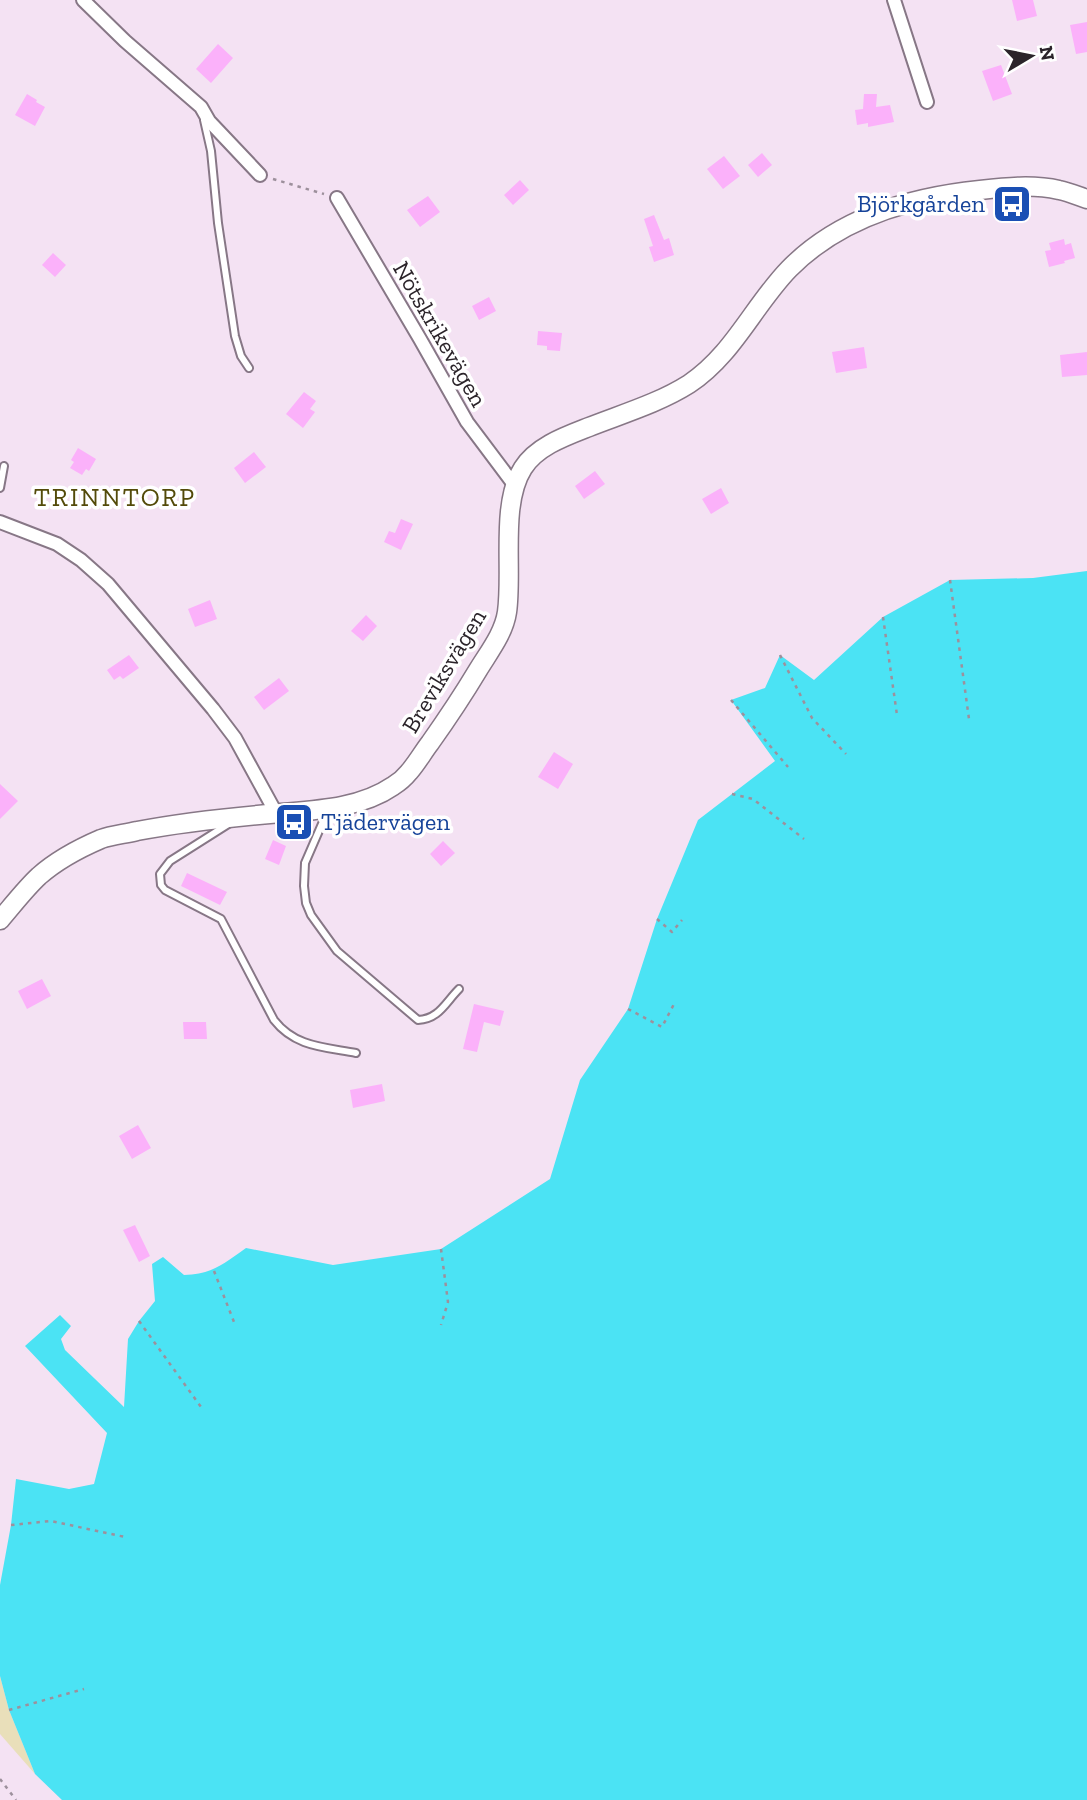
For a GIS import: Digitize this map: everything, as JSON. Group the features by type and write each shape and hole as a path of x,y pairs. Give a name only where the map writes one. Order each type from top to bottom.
{"main road":[{"name":"Breviksvägen","path":"0,920 39,876 64,858 103,838 174,824 329,808 371,798 392,787 408,773 450,715 496,641 507,614 510,520 515,486 525,464 547,445 658,399 699,377 732,343 774,285 809,251 853,223 882,210 955,192 1036,187 1059,190 1087,199"}],"street":[{"path":"83,0 125,41 201,107 209,121 260,175"},
{"path":"894,0 927,102"},
{"name":"Nötskrikevägen","path":"337,198 467,422 515,486"},
{"path":"0,522 57,544 81,560 108,584 214,709 234,738 276,813"}],"lane":[{"path":"201,107 211,151 218,223 236,336 241,356 249,369"},
{"path":"0,488 4,466"},
{"path":"329,808 306,863 304,886 311,915 337,951 418,1020 436,1015 459,989"},
{"path":"240,817 170,861 160,874 161,885 170,894 221,919 281,1029 307,1044 356,1053"}],"path":[{"path":"260,175 337,198"},
{"path":"950,580 969,719"},
{"path":"883,617 897,715"},
{"path":"780,655 812,719 846,754"},
{"path":"731,700 788,767"},
{"path":"732,794 753,799 804,839"},
{"path":"657,919 672,932 682,920"},
{"path":"628,1009 662,1027 674,1004"},
{"path":"441,1249 448,1302 442,1325"},
{"path":"214,1270 234,1322"},
{"path":"139,1321 201,1407"},
{"path":"11,1525 51,1521 125,1537"},
{"path":"9,1710 84,1689"},
{"path":"0,1779 16,1800"}],"sand":[{"path":"0,1676 9,1710 35,1774 0,1734"}],"water":[{"path":"1087,571 1087,1800 62,1800 35,1774 9,1710 0,1676 0,1585 16,1479 69,1489 94,1484 107,1433 25,1346 60,1315 71,1326 61,1339 65,1350 124,1407 128,1339 155,1301 152,1264 163,1257 184,1275 210,1270 246,1248 333,1265 441,1249 550,1179 580,1080 628,1009 657,919 698,820 775,761 731,700 765,688 780,655 814,680 883,617 950,580 1033,578"}],"building":[{"path":"1012,0 1033,0 1037,16 1017,21"},
{"path":"1087,22 1087,52 1076,54 1070,25"},
{"path":"218,44 233,58 211,83 196,69"},
{"path":"1001,65 1012,94 993,101 982,71"},
{"path":"27,94 45,107 35,126 15,115"},
{"path":"864,94 877,94 876,107 890,105 894,122 868,127 868,123 857,125 855,110 863,109"},
{"path":"762,153 772,165 758,177 748,165"},
{"path":"724,156 740,176 723,189 707,169"},
{"path":"520,180 529,190 513,205 504,195"},
{"path":"428,196 440,212 420,227 407,210"},
{"path":"654,215 664,240 669,238 674,255 654,262 649,247 653,246 644,219"},
{"path":"1064,239 1065,245 1071,243 1075,258 1049,267 1045,251 1051,250 1049,243"},
{"path":"53,253 66,265 55,277 42,265"},
{"path":"489,297 496,311 479,320 472,306"},
{"path":"538,331 562,333 560,351 547,350 547,346 537,345"},
{"path":"864,347 867,368 836,373 832,352"},
{"path":"1087,352 1087,375 1062,377 1060,355"},
{"path":"304,392 316,401 310,409 315,412 303,428 286,414"},
{"path":"78,448 96,459 89,471 86,469 82,475 70,468"},
{"path":"254,452 266,467 245,483 234,468"},
{"path":"595,471 605,484 584,499 575,486"},
{"path":"721,488 729,503 711,514 702,499"},
{"path":"401,519 413,524 401,550 384,542 389,531 395,533"},
{"path":"210,600 217,619 195,627 188,609"},
{"path":"366,615 377,626 363,641 351,631"},
{"path":"129,655 139,668 123,679 120,676 114,680 107,670"},
{"path":"279,678 289,691 264,710 254,697"},
{"path":"554,752 573,764 558,789 538,777"},
{"path":"0,784 18,801 0,819"},
{"path":"273,840 286,846 279,865 265,859"},
{"path":"443,841 455,853 441,866 430,854"},
{"path":"187,873 227,892 220,905 181,886"},
{"path":"42,979 51,996 27,1009 18,991"},
{"path":"474,1004 504,1011 500,1026 484,1022 477,1052 463,1049"},
{"path":"183,1022 206,1022 207,1039 184,1039"},
{"path":"382,1084 385,1101 353,1108 350,1090"},
{"path":"138,1125 151,1148 132,1159 119,1136"},
{"path":"135,1225 150,1256 139,1262 123,1230"}],"place":[{"name":"Björkgården","path":"1012,204"},
{"name":"Tjädervägen","path":"294,822"}],"district":[{"name":"TRINNTORP","path":"115,497"}]}
